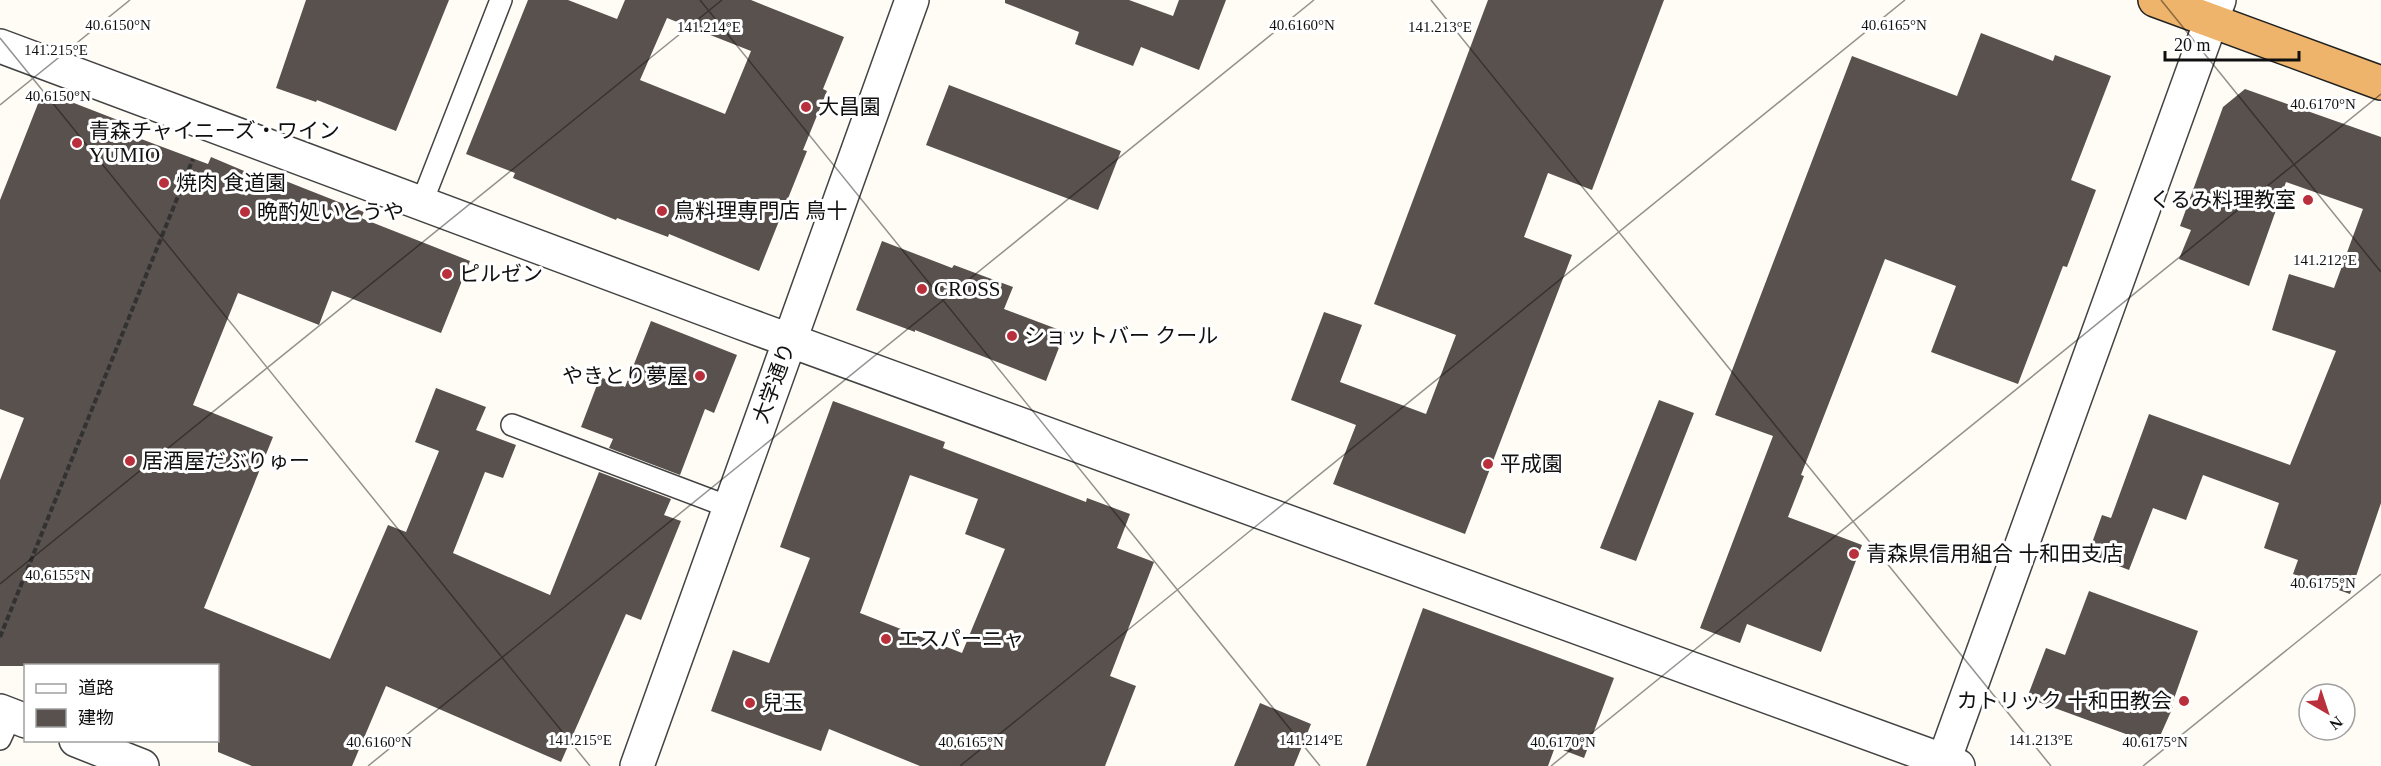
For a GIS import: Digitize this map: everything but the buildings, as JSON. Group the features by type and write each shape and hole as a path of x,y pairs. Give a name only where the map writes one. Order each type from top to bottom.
{"highway":[{"path":"2156,0 2215,10 2381,84"}],"street":[{"name":"大学通り","path":"637,766 912,0"},
{"path":"0,46 790,340 1948,764 2215,10"},
{"path":"79,742 141,766"}],"lane":[{"path":"422,202 501,0"},
{"path":"512,425 729,507"}],"path":[{"path":"0,637 208,122"}],"place":[{"name":"大昌園","path":"806,107"},
{"name":"青森チャイニーズ・ワイン YUMIO","path":"77,143"},
{"name":"焼肉 食道園","path":"164,183"},
{"name":"くるみ料理教室","path":"2308,200"},
{"name":"鳥料理専門店 鳥十","path":"662,211"},
{"name":"晩酌処いとうや","path":"245,212"},
{"name":"ピルゼン","path":"447,274"},
{"name":"CROSS","path":"922,289"},
{"name":"ショットバー クール","path":"1012,336"},
{"name":"やきとり夢屋","path":"700,376"},
{"name":"居酒屋だぶりゅー","path":"130,461"},
{"name":"平成園","path":"1488,464"},
{"name":"青森県信用組合 十和田支店","path":"1854,554"},
{"name":"エスパーニャ","path":"886,639"},
{"name":"カトリック 十和田教会","path":"2184,701"},
{"name":"兒玉","path":"750,703"}]}
